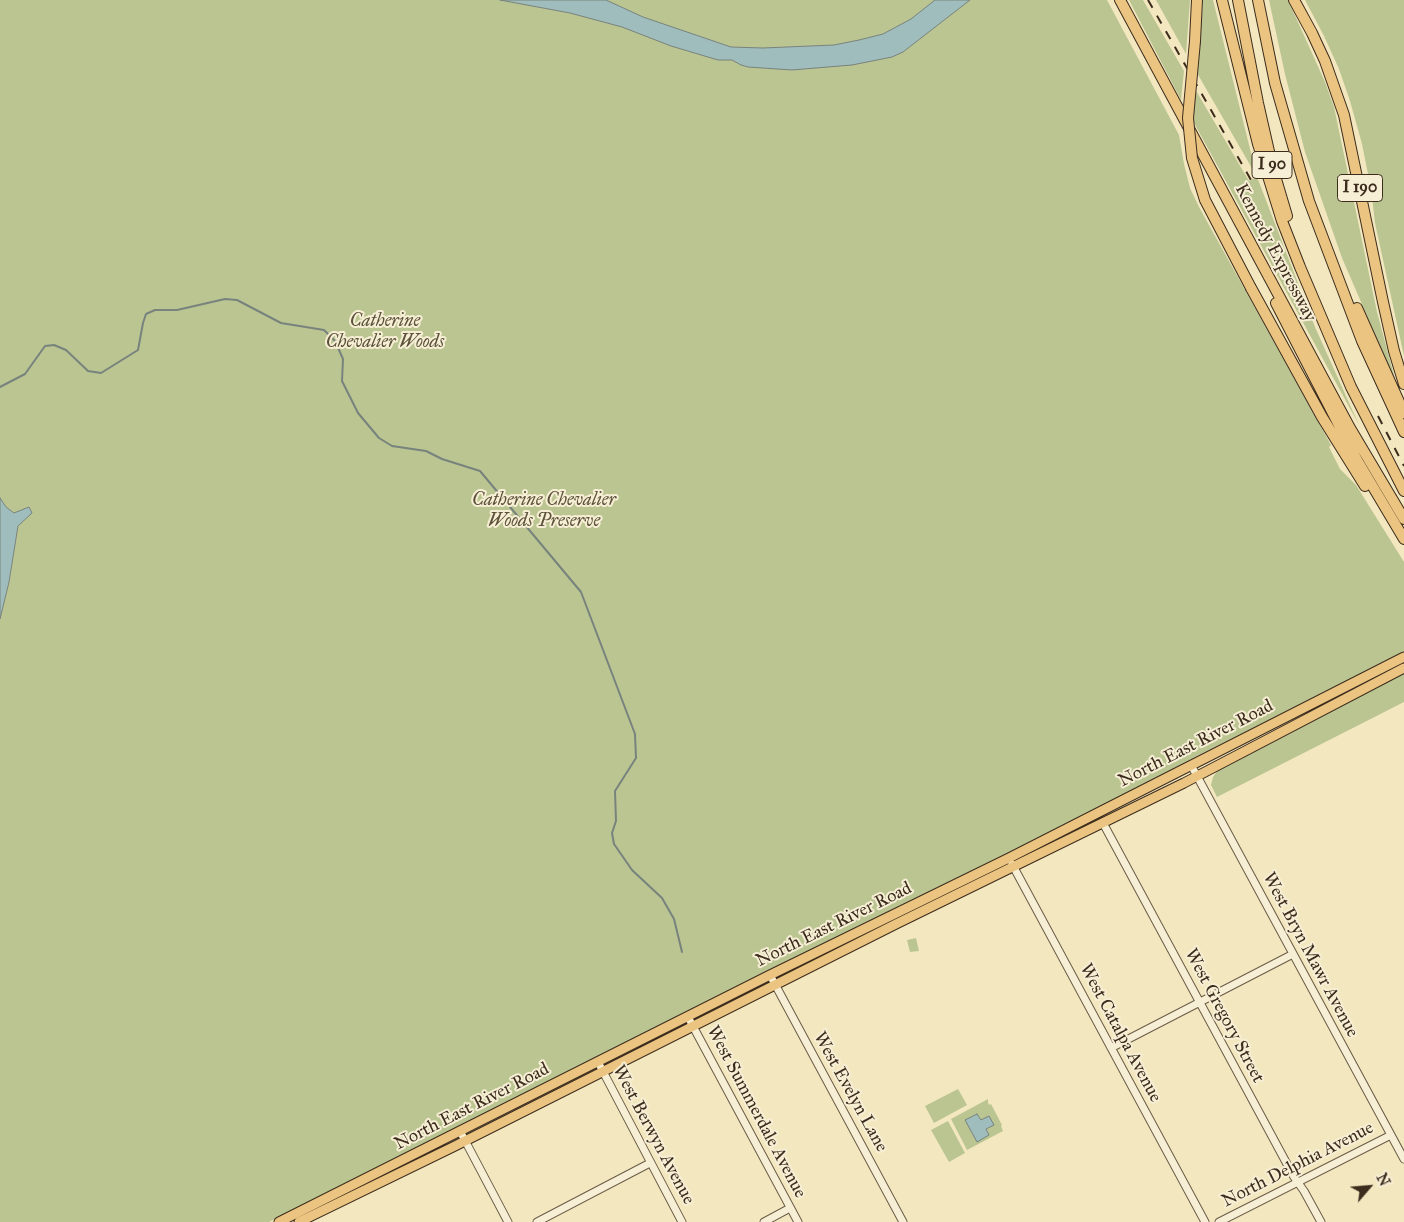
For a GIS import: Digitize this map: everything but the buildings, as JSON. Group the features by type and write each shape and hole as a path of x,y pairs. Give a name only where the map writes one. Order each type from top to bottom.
{"highway":[{"name":"Kennedy Expressway","path":"1120,0 1350,428 1404,519"},
{"path":"1197,0 1188,118 1192,158 1205,200 1250,288 1336,441 1404,548"},
{"name":"I 90","path":"1222,0 1251,119 1269,183 1300,268 1351,387 1404,491"},
{"name":"I 90","path":"1238,0 1273,169 1325,326"},
{"name":"I 90","path":"1258,0 1275,83 1309,201 1362,341 1404,432"},
{"name":"I 190","path":"1294,0 1325,61 1344,114 1387,318 1404,384"},
{"path":"1211,169 1288,328 1333,415 1404,540"},
{"path":"1332,264 1348,287 1375,352 1404,413"}],"main road":[{"name":"North East River Road","path":"279,1222 770,975 1009,858 1404,657"},
{"name":"North East River Road","path":"299,1222 1197,776 1404,668"}],"street":[{"name":"West Bryn Mawr Avenue","path":"1191,764 1404,1159"},
{"name":"West Gregory Street","path":"1103,823 1199,1002 1321,1222"},
{"name":"West Catalpa Avenue","path":"1009,858 1205,1222"},
{"path":"1111,1048 1293,954"},
{"name":"West Evelyn Lane","path":"770,975 903,1222"},
{"name":"West Summerdale Avenue","path":"688,1017 798,1222"},
{"name":"West Berwyn Avenue","path":"598,1062 682,1222"},
{"path":"460,1131 508,1222"},
{"name":"North Delphia Avenue","path":"1218,1222 1391,1135"},
{"path":"537,1222 650,1163"},
{"path":"764,1222 790,1208"}],"green space":[{"name":"Catherine Chevalier Woods","path":"0,0 1107,0 1179,135 1190,188 1199,207 1331,445 1329,447 1340,469 1356,485 1404,562 1404,652 1195,757 1114,801 897,907 269,1222 0,1222 0,619 9,582 18,526 29,508 15,514 6,507 0,498"},
{"path":"1129,0 1143,0 1184,71 1181,100"},
{"path":"1156,0 1190,0 1186,54"},
{"path":"1203,0 1213,0 1257,177 1197,73"},
{"path":"1269,0 1288,0 1325,82 1334,107 1377,312 1396,383 1342,258 1305,152"},
{"path":"1305,0 1404,0 1404,356 1375,223 1371,189 1362,144 1339,69"},
{"path":"1195,89 1249,181 1257,177 1315,327 1359,425 1193,121"},
{"path":"1404,673 1404,702 1217,797 1211,785 1213,777 1218,770"},
{"path":"916,938 919,951 910,952 907,940"},
{"path":"958,1089 967,1105 934,1123 925,1106"},
{"path":"988,1099 989,1105 991,1104 1002,1125 1003,1131 967,1150 951,1119"},
{"path":"948,1121 965,1153 949,1162 931,1130"}],"water":[{"path":"500,0 606,0 643,17 731,47 763,48 834,45 859,40 883,34 911,19 935,0 970,0 903,52 892,57 852,65 792,70 748,67 732,60 718,60 671,46 622,27 570,13"},
{"path":"0,498 6,507 14,513 29,507 32,513 18,526 9,582 0,619"},
{"path":"977,1114 981,1120 989,1116 994,1125 986,1129 989,1135 977,1142 965,1120"}],"waterway":[{"path":"0,387 25,374 45,346 54,345 66,350 88,371 101,373 138,350 146,314 155,310 177,310 225,299 237,300 281,323 324,330 335,341 343,359 342,381 358,413 379,438 392,446 426,451 442,459 480,471 581,592 635,734 636,758 615,791 616,821 612,833 614,844 632,870 662,898 674,919 682,952"}],"railway":[{"path":"1148,0 1251,180"},
{"path":"1378,416 1404,466"}],"park label":[{"name":"Catherine Chevalier Woods Preserve","path":"544,511"}]}
